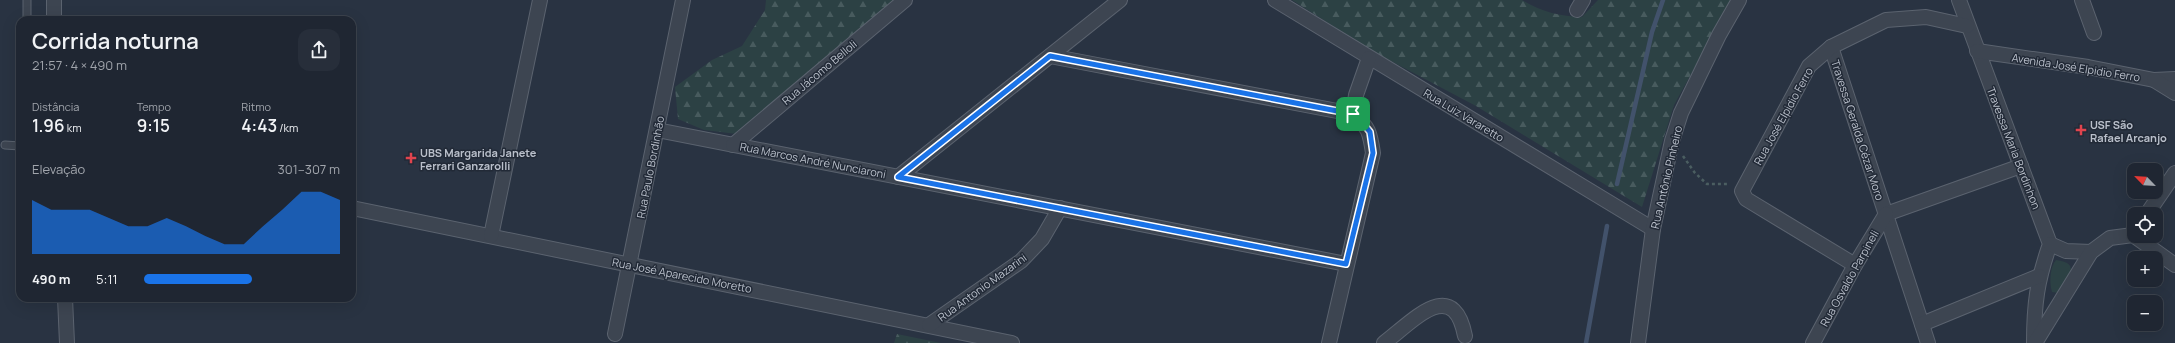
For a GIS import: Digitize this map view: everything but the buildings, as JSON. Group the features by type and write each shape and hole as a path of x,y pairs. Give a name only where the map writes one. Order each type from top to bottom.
{"street":[{"path":"54,0 54,16"},
{"path":"491,236 540,0"},
{"name":"Rua Paulo Bordinhão","path":"615,334 683,0"},
{"name":"Rua Jácomo Belloli","path":"733,145 905,0"},
{"path":"898,177 1120,0"},
{"name":"Rua Luiz Vararetto","path":"1275,0 1653,229"},
{"name":"Rua Antônio Pinheiro","path":"1638,343 1653,229 1672,142 1681,113 1719,35 1739,0"},
{"name":"Travessa Maria Bordinhon","path":"1959,0 1967,26 2050,244"},
{"path":"2082,0 2094,32"},
{"name":"Rua José Elpidio Ferro","path":"1744,188 1809,66 1831,46 1886,20 1926,17 1967,26"},
{"name":"Travessa Geralda Cézar Moro","path":"1831,46 1928,343"},
{"name":"Avenida José Elpidio Ferro","path":"1977,51 2088,67 2154,80 2175,79"},
{"path":"1050,56 1353,114 1362,122 1370,132 1373,153 1346,264 1329,343"},
{"path":"1353,114 1356,95 1370,58"},
{"path":"2154,80 2175,93"},
{"name":"Rua Marcos André Nunciaroni","path":"657,130 1346,264"},
{"path":"1886,214 2021,166"},
{"path":"2153,207 2175,173"},
{"path":"1744,188 1746,200 1855,265"},
{"name":"Rua Antonio Mazarini","path":"929,325 1021,261 1042,240 1060,208"},
{"name":"Rua José Aparecido Moretto","path":"356,209 1012,343"},
{"name":"Rua Osvaldo Parpineli","path":"1813,343 1855,265 1886,214"},
{"path":"2035,343 2091,252 2110,238 2127,236"},
{"path":"2145,243 2175,264"},
{"path":"2035,343 2034,308 2039,276 2050,244 2066,251 2091,252"},
{"path":"1922,324 2039,276"},
{"path":"65,302 67,343"},
{"path":"1384,343 1435,306 1446,306 1456,311 1462,323 1465,336"}],"lane":[{"path":"27,0 27,16"},
{"path":"5,145 16,146"}],"path":[{"path":"1672,142 1695,173 1707,184 1744,188"}],"green space":[{"path":"766,0 897,0 737,134 704,130 678,119 675,87 712,60 742,46 765,10"},
{"path":"1292,0 1522,0 1551,13 1582,17 1598,0 1732,0 1674,105 1642,207 1476,106 1374,52"},
{"path":"2056,260 2064,262 2071,268 2068,278 2058,293 2052,292 2051,284 2051,271"},
{"path":"897,334 941,343 894,343"}],"waterway":[{"path":"1617,184 1652,32 1663,0"},
{"path":"1586,343 1607,226"}],"place":[{"name":"USF São Rafael Arcanjo","path":"2081,130"},
{"name":"UBS Margarida Janete Ferrari Ganzarolli","path":"411,158"}],"route":[{"path":"1050,56 1353,114 1370,132 1373,153 1346,264 898,177 1050,56"}]}
